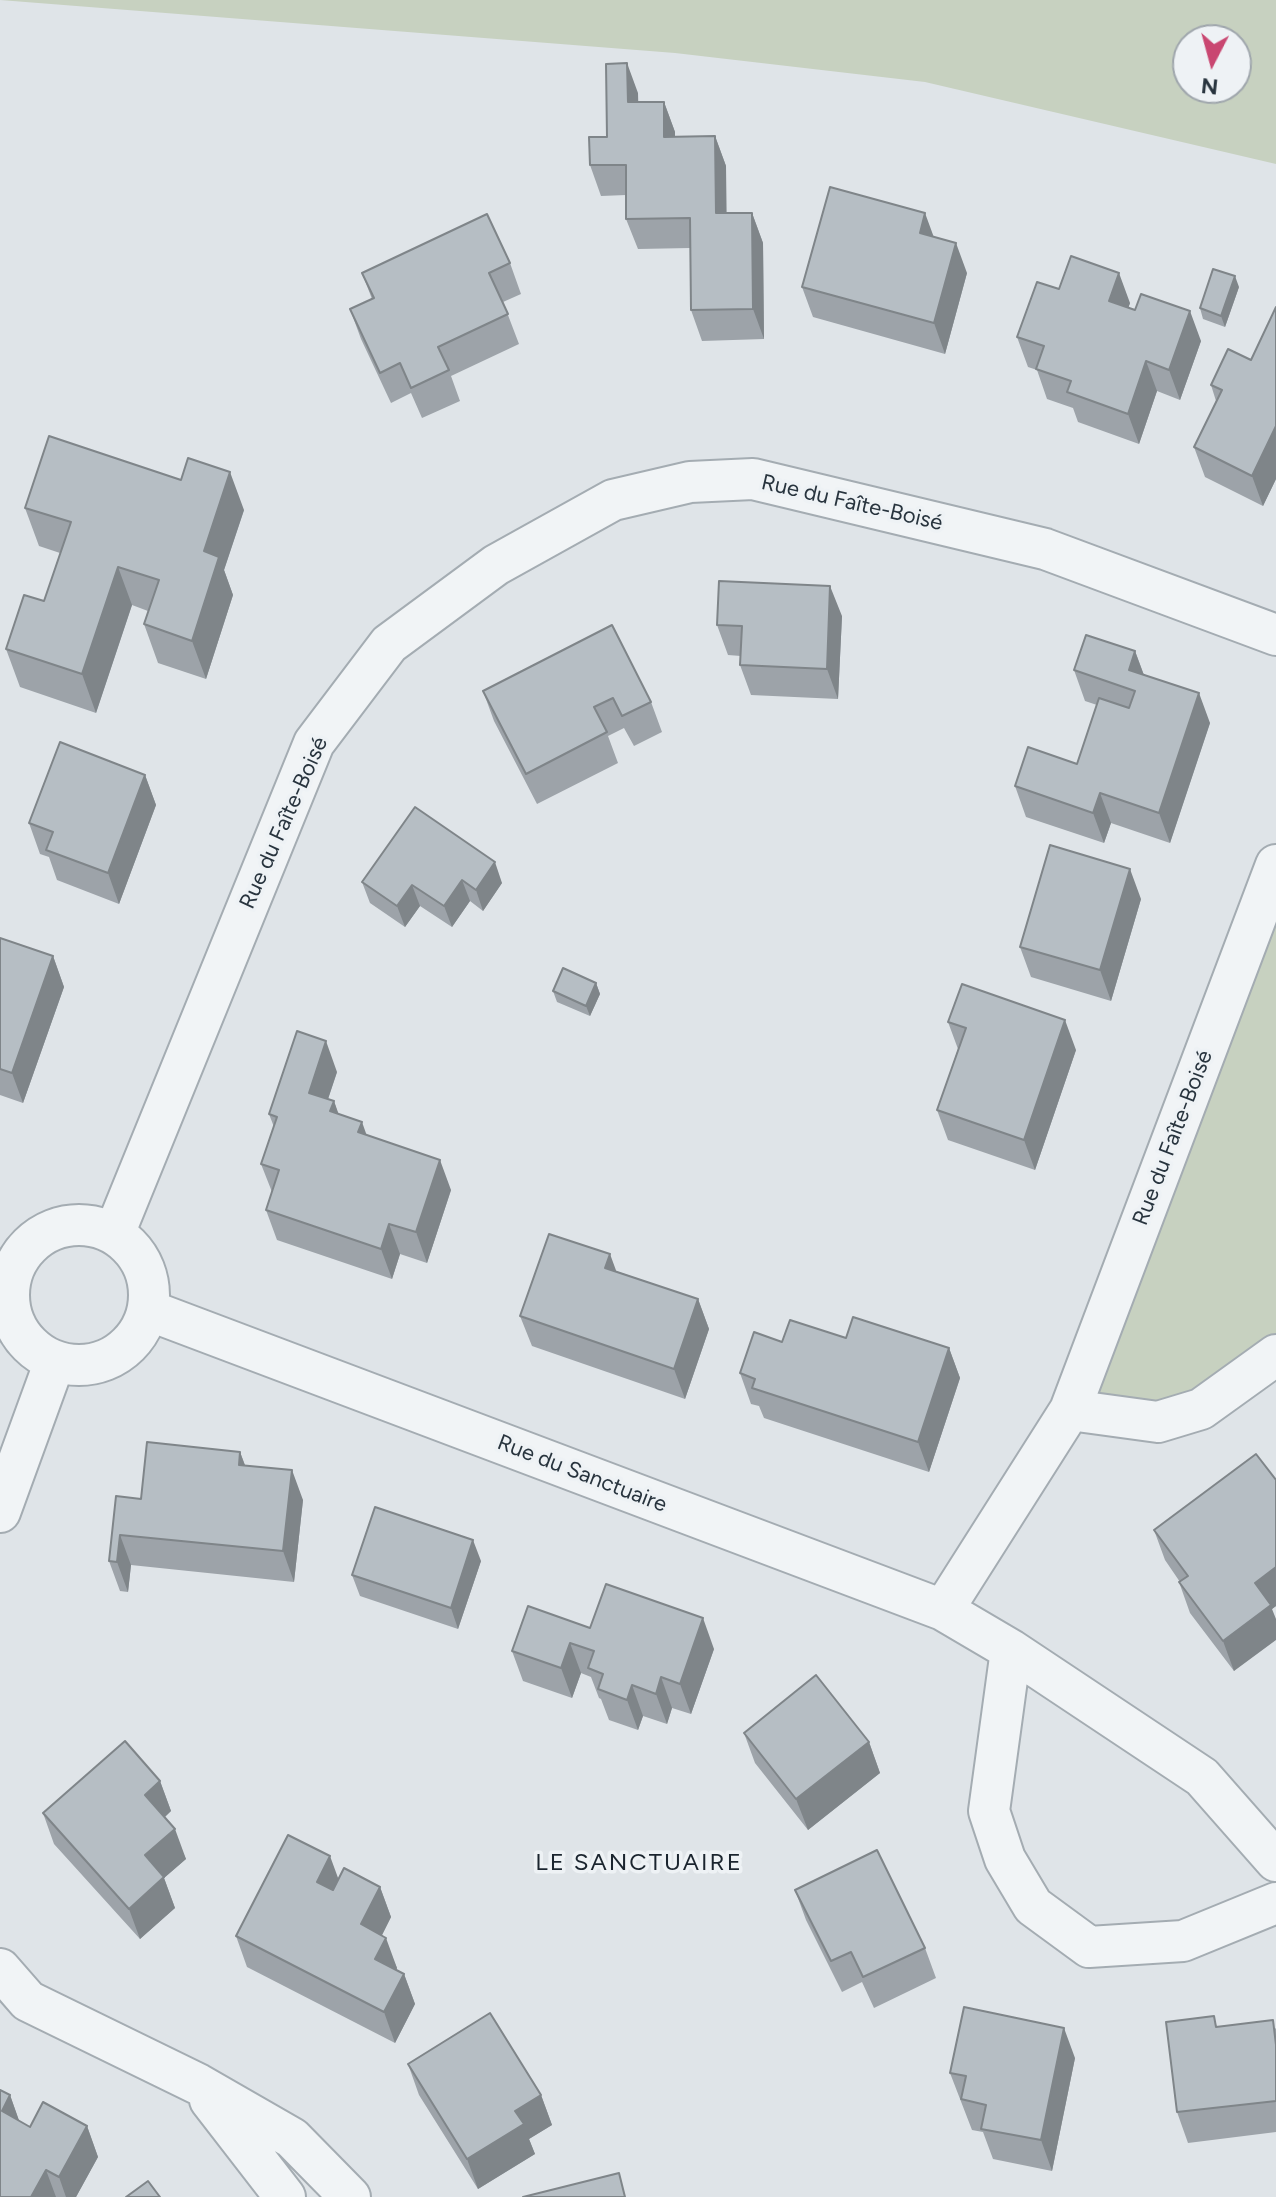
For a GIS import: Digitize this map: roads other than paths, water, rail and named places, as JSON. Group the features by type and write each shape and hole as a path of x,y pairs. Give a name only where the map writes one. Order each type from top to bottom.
{"street":[{"name":"Rue du Faîte-Boisé","path":"114,1234 314,743 389,644 496,565 613,500 690,482 753,479 1045,549 1276,635"},
{"name":"Rue du Faîte-Boisé","path":"943,1610 1070,1410 1276,865"},
{"path":"73,1225 95,1226 114,1234 132,1248 144,1266 149,1288 148,1310 139,1332 123,1350 102,1361 79,1366 55,1361 37,1351 22,1336 12,1318 6,1274 34,1241 52,1229 73,1225"},
{"name":"Rue du Sanctuaire","path":"148,1310 943,1610 1011,1650 1202,1777 1276,1861"},
{"path":"1070,1410 1158,1422 1201,1409 1276,1355"},
{"path":"0,1512 55,1361"},
{"path":"1011,1650 989,1811 1005,1859 1033,1906 1089,1947 1183,1941 1276,1903"},
{"path":"0,1969 14,2001 198,2084 292,2138 350,2197"},
{"path":"198,2084 285,2197"}],"district":[{"name":"LE SANCTUAIRE","path":"639,1863"}]}
